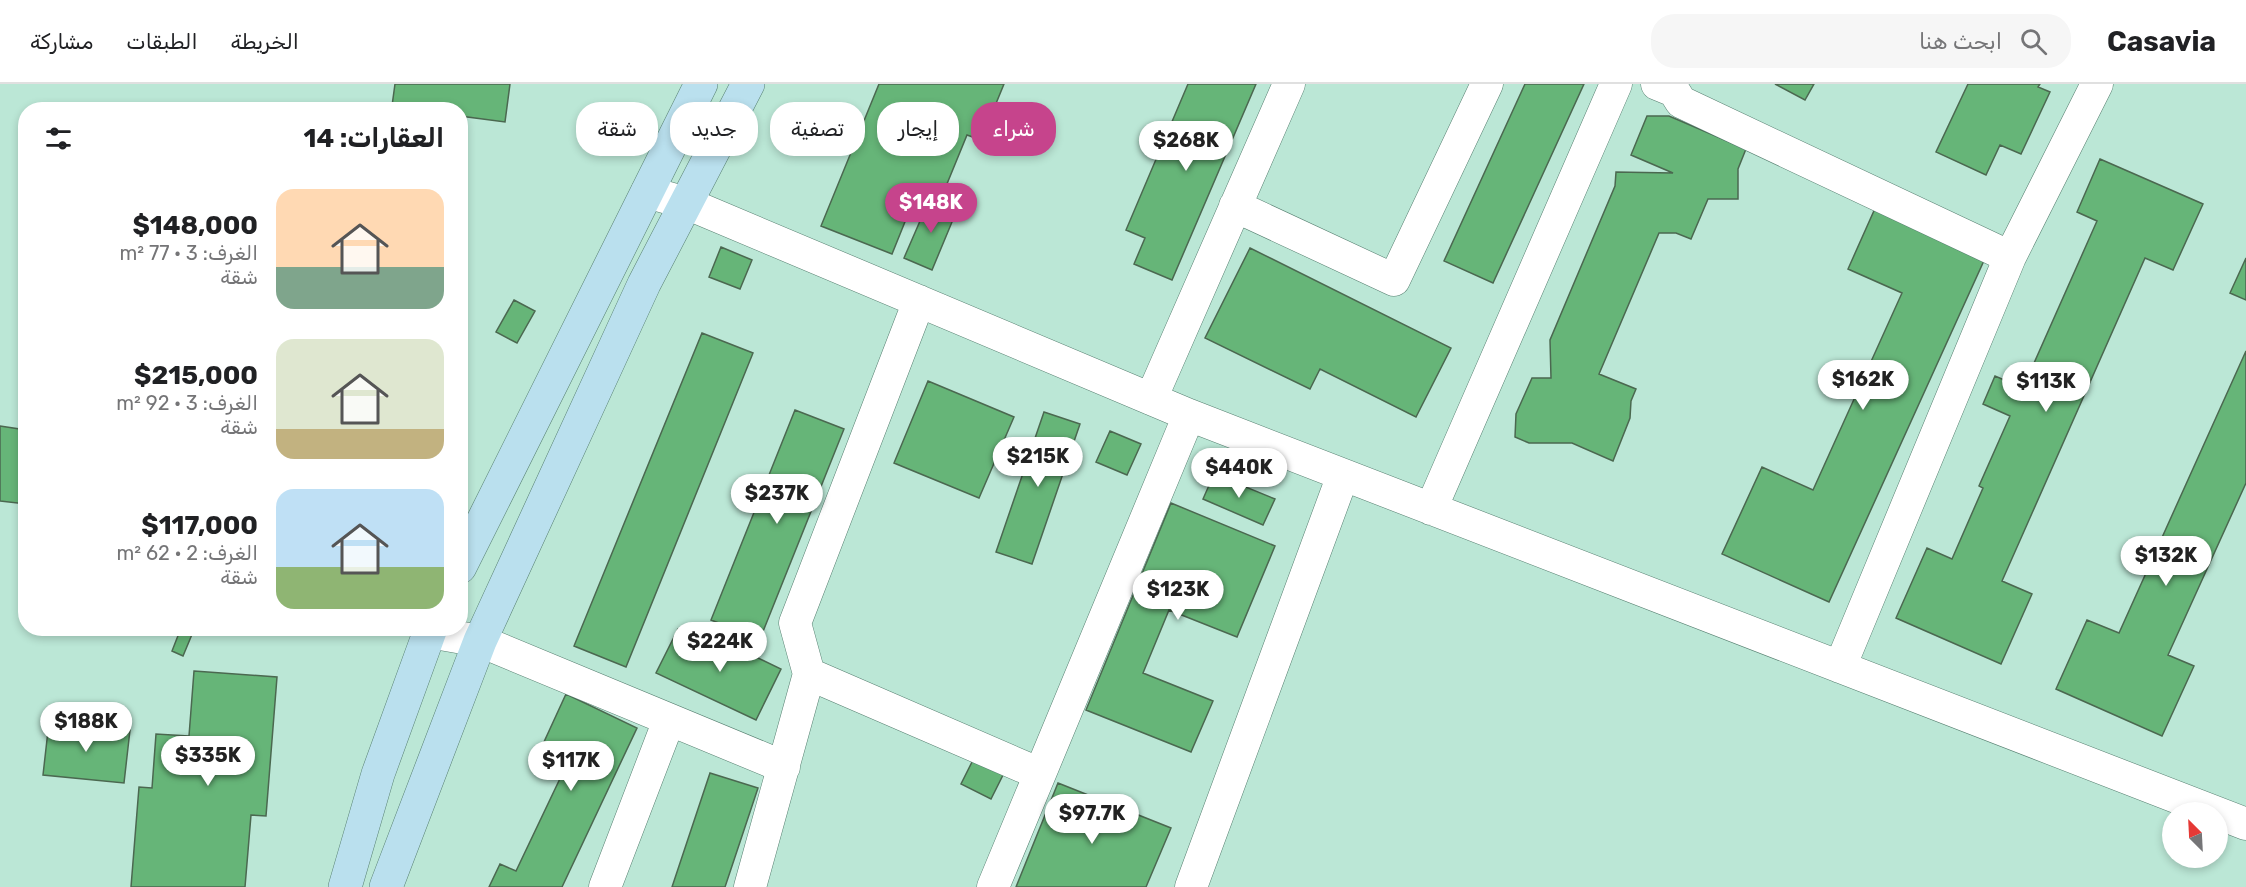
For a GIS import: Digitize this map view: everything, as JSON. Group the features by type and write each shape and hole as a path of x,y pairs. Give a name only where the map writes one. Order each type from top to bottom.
{"main road":[{"path":"468,551 700,84"},
{"path":"386,887 480,641 644,284 748,84"},
{"path":"345,887 378,774 428,636"}],"street":[{"path":"1151,399 1289,84"},
{"path":"1235,206 1394,280 1487,84"},
{"path":"1431,509 1616,84"},
{"path":"1840,667 2010,257 2097,84"},
{"path":"1669,86 1681,102 2010,257"},
{"path":"647,192 686,203 1189,415 2246,824"},
{"path":"750,887 809,674 795,623 919,301"},
{"path":"993,887 1189,415"},
{"path":"1191,887 1344,475"},
{"path":"457,636 480,641 783,767"},
{"path":"809,674 1040,774"},
{"path":"605,887 669,720"}],"building":[{"path":"395,84 510,84 505,122 468,117 468,102 393,102"},
{"path":"879,84 1004,84 997,102 971,102 971,136 967,135 959,155 959,102 877,102 877,156 958,156 942,196 919,187 892,254 821,226 850,156 865,156 865,118"},
{"path":"1188,84 1256,84 1172,280 1134,264 1145,238 1126,230"},
{"path":"1525,84 1584,84 1493,283 1444,261"},
{"path":"1775,84 1814,84 1805,100"},
{"path":"1968,84 2040,84 2038,87 2050,92 2021,154 2000,145 1986,175 1936,152"},
{"path":"1647,116 1669,116 1746,149 1738,169 1738,199 1708,199 1691,239 1676,233 1659,233 1599,374 1636,389 1631,401 1630,418 1613,461 1572,443 1529,443 1515,437 1516,414 1532,378 1551,378 1550,340 1615,186 1616,172 1673,173 1631,155"},
{"path":"2100,159 2203,204 2173,270 2145,258 2002,581 2032,594 2001,664 1896,618 1927,548 1952,559 1983,488 1979,486 2010,416 1983,404 1995,376 2023,388 2097,221 2077,212"},
{"path":"930,198 957,210 932,270 904,258"},
{"path":"1877,204 1987,254 1829,602 1722,554 1762,467 1813,490 1902,293 1848,269"},
{"path":"721,247 752,260 740,289 709,277"},
{"path":"1250,248 1451,348 1416,417 1320,369 1310,389 1205,338"},
{"path":"2246,258 2246,300 2230,293"},
{"path":"514,300 535,311 517,343 496,332"},
{"path":"702,333 753,353 626,667 574,646"},
{"path":"2246,351 2246,483 2168,655 2194,666 2162,736 2056,689 2087,620 2119,633"},
{"path":"928,381 1014,417 979,498 894,463"},
{"path":"795,410 844,429 760,639 711,620"},
{"path":"1044,412 1080,424 1032,564 996,552"},
{"path":"0,426 18,429 18,503 0,501"},
{"path":"1110,431 1141,444 1127,475 1096,462"},
{"path":"1214,474 1275,499 1263,525 1203,499"},
{"path":"1171,503 1275,546 1237,637 1169,610 1143,673 1213,701 1191,752 1086,710"},
{"path":"678,629 722,650 725,642 781,669 756,720 656,673"},
{"path":"178,636 191,636 183,656 172,651"},
{"path":"194,671 277,677 266,816 251,815 245,887 131,887 139,787 152,788 156,734 189,736"},
{"path":"566,694 637,728 562,887 489,887 500,864 516,871 565,768 538,755"},
{"path":"49,722 130,730 124,783 43,775"},
{"path":"976,754 1006,769 991,799 961,784"},
{"path":"710,773 758,788 725,887 672,887"},
{"path":"1058,783 1171,828 1146,887 1016,887"}]}
